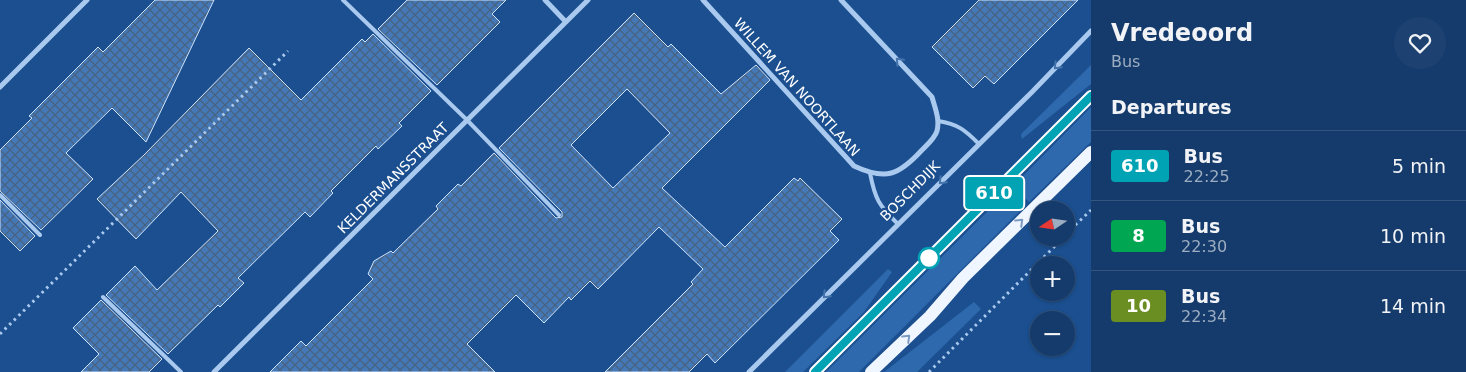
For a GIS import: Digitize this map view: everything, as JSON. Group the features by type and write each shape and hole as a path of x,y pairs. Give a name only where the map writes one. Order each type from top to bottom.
{"main road":[{"path":"815,372 1091,96"},
{"path":"871,372 930,316 963,278 1091,152"}],"street":[{"path":"0,87 87,0"},
{"path":"544,0 566,22"},
{"name":"KELDERMANSSTRAAT","path":"214,372 588,0"},
{"name":"WILLEM VAN NOORTLAAN","path":"703,0 854,166 870,173"},
{"path":"842,0 932,97 938,116 937,133 920,152 897,172 870,173"},
{"name":"BOSCHDIJK","path":"749,372 1091,31"}],"lane":[{"path":"343,0 466,120 559,215"},
{"path":"938,121 950,123 964,130 979,144"},
{"path":"870,173 874,192 882,208 898,224"},
{"path":"0,195 40,235"},
{"path":"103,296 182,372"}],"path":[{"path":"0,334 288,51"},
{"path":"1075,225 1091,210"},
{"path":"929,372 1055,246"}],"shaded area":[{"path":"1091,65 1091,84 1022,139 1021,134"},
{"path":"1091,107 1091,142 1029,202 1013,186"},
{"path":"1009,190 1025,206 859,372 826,372"},
{"path":"888,269 892,272 864,312 803,372 785,372"},
{"path":"974,302 981,309 917,372 884,372"}],"building":[{"path":"155,0 214,0 146,142 112,108 66,153 93,179 41,230 0,191 0,150 32,118 29,116 98,47 103,52"},
{"path":"407,0 506,0 492,14 500,22 437,85 378,29"},
{"path":"979,0 1078,0 994,84 985,76 973,88 932,47"},
{"path":"634,13 668,47 671,44 721,94 756,65 770,80 662,188 725,247 794,178 798,181 800,178 842,219 830,231 839,240 715,363 707,354 689,372 605,372 693,284 691,282 703,269 659,227 598,289 590,281 571,300 569,297 544,323 516,295 467,344 495,372 270,372 301,341 306,346 373,279 368,274 374,261 391,251 393,253 438,209 436,206 458,184 461,186 494,153 556,218 562,217 562,212 499,148","holes":["627,89 670,133 613,188 571,145"]},
{"path":"373,34 431,91 399,123 402,126 378,149 376,146 331,191 333,193 310,217 305,212 238,278 244,283 220,307 218,305 168,354 106,295 135,266 157,290 218,231 181,192 136,239 97,199 144,155 249,48 301,100 362,39 365,42"},
{"path":"0,200 35,236 20,251 0,231"},
{"path":"101,300 162,359 149,372 81,372 99,354 73,328"}],"bus line":[{"name":"610","path":"815,372 1091,96"}]}
